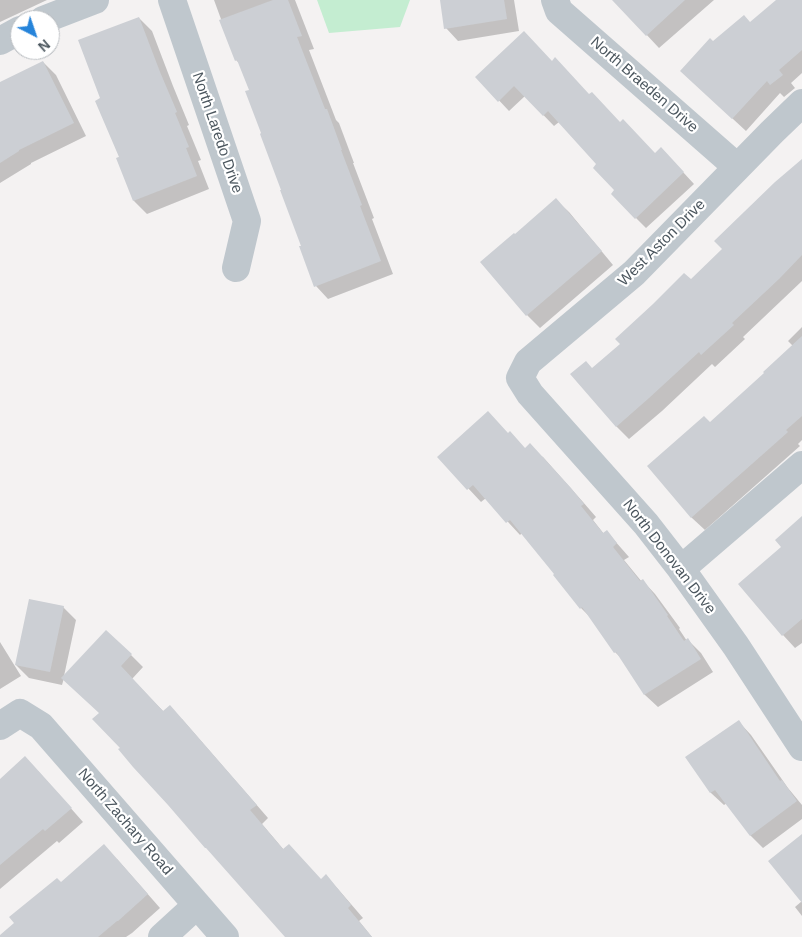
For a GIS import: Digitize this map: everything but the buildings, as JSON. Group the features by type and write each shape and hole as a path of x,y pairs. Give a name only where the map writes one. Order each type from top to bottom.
{"street":[{"path":"60,14 96,0"},
{"name":"North Laredo Drive","path":"172,0 247,221 236,268"},
{"name":"North Braeden Drive","path":"555,0 559,11 737,167"},
{"name":"West Aston Drive","path":"520,378 528,362 634,272 802,104"},
{"name":"North Donovan Drive","path":"520,378 530,394 646,524 682,569 736,646 802,747"},
{"path":"682,569 792,476 802,465"},
{"name":"North Zachary Road","path":"10,720 41,726 225,937"},
{"path":"162,937 197,906"}],"green space":[{"path":"317,0 410,0 400,27 329,33"}]}
